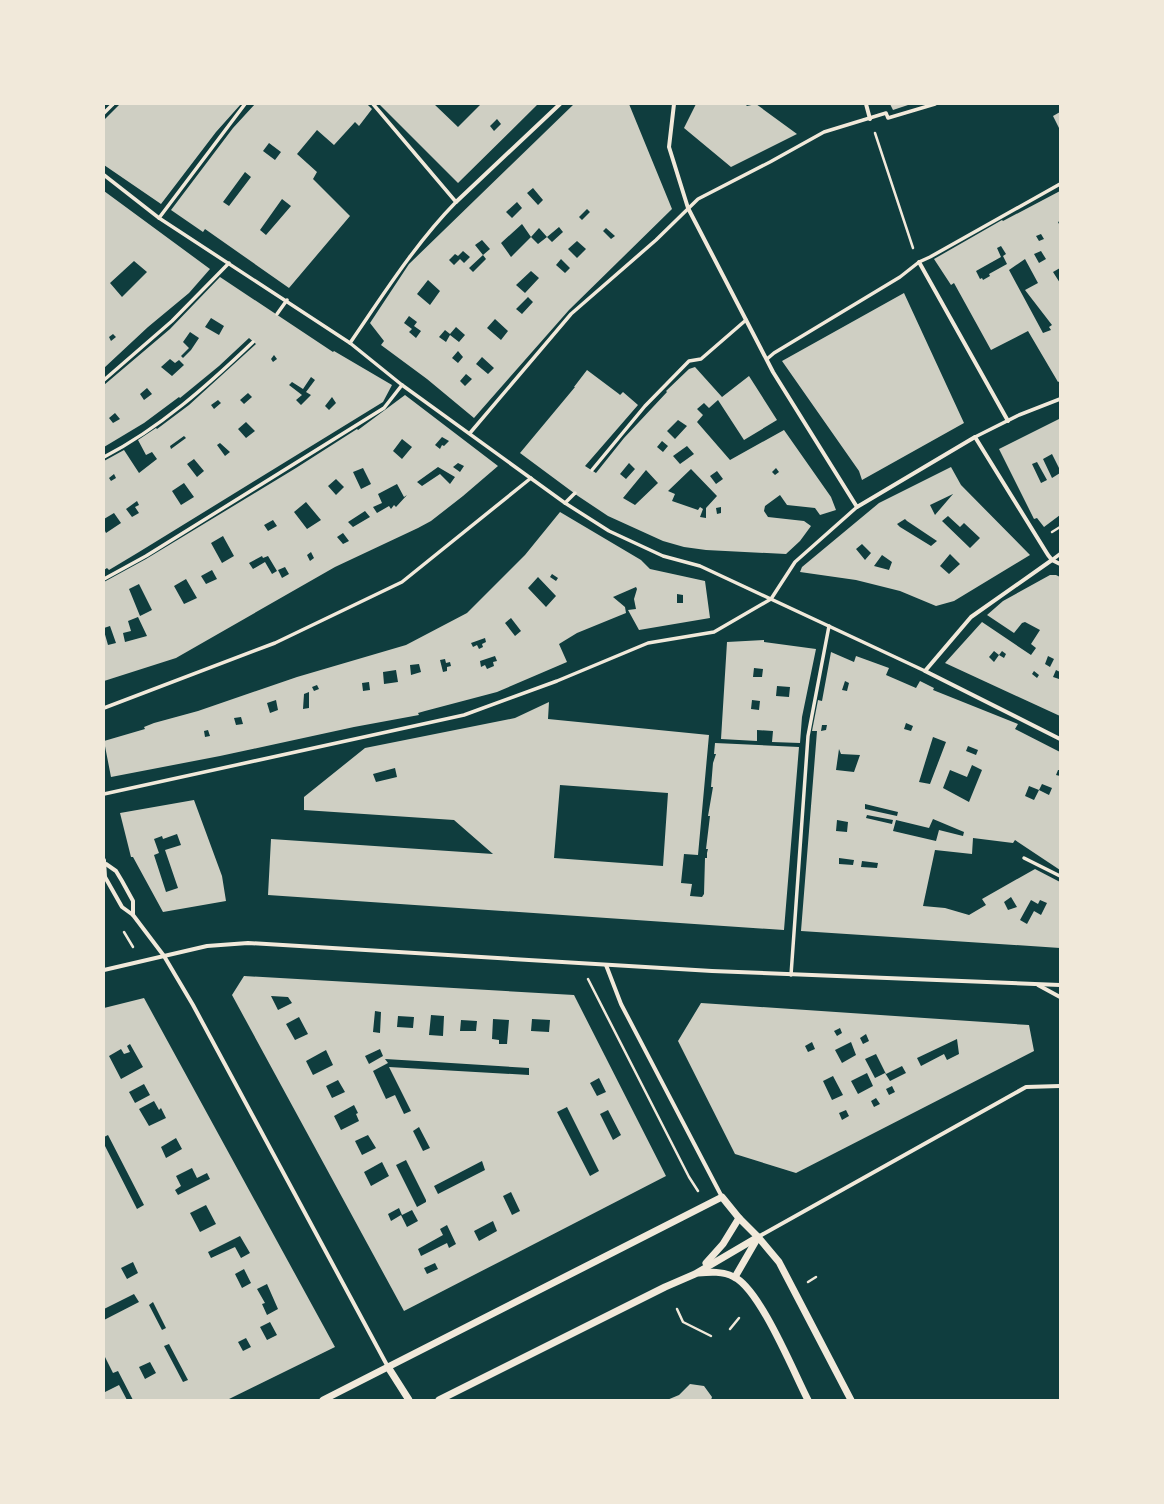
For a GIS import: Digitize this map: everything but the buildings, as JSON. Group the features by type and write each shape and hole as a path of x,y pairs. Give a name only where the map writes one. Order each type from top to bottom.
{"street":[{"path":"104,113 113,104"},
{"path":"160,218 244,104"},
{"path":"373,104 456,202"},
{"path":"350,343 411,255 443,216 560,104"},
{"path":"674,104 669,147 688,208 767,359 857,507"},
{"path":"866,104 870,119"},
{"path":"470,433 571,314 656,240 698,199 824,132 886,113 888,118 934,104"},
{"path":"104,175 160,218 287,300 350,343 402,385 566,503 609,531 663,556 700,566 925,671 1060,739"},
{"path":"767,359 774,353 900,277 918,262 1060,184"},
{"path":"918,262 1008,421"},
{"path":"104,380 172,320 229,263"},
{"path":"277,314 287,300"},
{"path":"592,470 645,406 689,361 700,359 746,320"},
{"path":"104,457 124,447 202,390 253,342"},
{"path":"104,579 146,556 384,408 402,385"},
{"path":"104,794 464,715 557,681 648,643 714,632 771,599 794,562 857,507 975,437 1060,398"},
{"path":"975,437 1052,560 1060,564"},
{"path":"104,708 275,643 402,582 531,478"},
{"path":"566,503 575,494"},
{"path":"925,671 971,617 1060,554"},
{"path":"791,975 808,736 829,626"},
{"path":"1024,858 1060,876"},
{"path":"105,862 105,877 122,907 133,915 164,956 193,1005 388,1367 409,1400"},
{"path":"105,862 116,871 133,902 133,915"},
{"path":"104,970 141,960 207,946 248,943 791,975 1060,985"},
{"path":"606,964 621,1004 722,1197 779,1262 852,1400"},
{"path":"1036,984 1060,997"},
{"path":"439,1400 665,1287 695,1274 758,1237 1026,1087 1060,1086"},
{"path":"323,1400 722,1197"},
{"path":"695,1274 714,1256 739,1218"},
{"path":"735,1277 758,1237"},
{"path":"695,1274 711,1272 735,1277 761,1306 808,1400"}],"path":[{"path":"870,119 918,262"},
{"path":"120,926 141,960"},
{"path":"581,963 689,1177 695,1188 710,1203"},
{"path":"677,1309 683,1322 711,1336"},
{"path":"730,1329 739,1318"}]}
